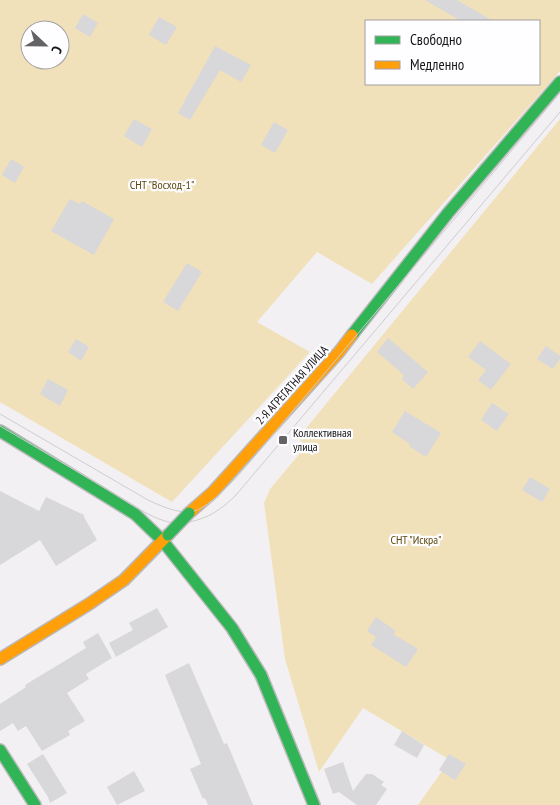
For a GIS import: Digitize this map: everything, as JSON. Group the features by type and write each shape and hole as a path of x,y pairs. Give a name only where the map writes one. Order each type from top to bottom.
{"street":[{"name":"2-Я АГРЕГАТНАЯ УЛИЦА","path":"0,659 124,580 189,513 214,492 339,352 448,213 560,82"},
{"path":"0,431 135,514 165,537 232,628 260,675 314,805"},
{"path":"0,750 35,805"}],"green space":[{"name":"СНТ \"Восход-1\"","path":"0,0 560,0 560,71 372,284 317,252 257,322 310,352 172,502 0,402"},
{"name":"СНТ \"Искра\"","path":"560,119 560,805 418,805 450,760 363,708 319,772 285,659 264,503 270,489 306,446 298,438"}],"building":[{"path":"425,0 457,0 491,20 459,20"},
{"path":"83,14 98,23 90,37 75,28"},
{"path":"159,17 177,27 166,45 149,35"},
{"path":"215,46 251,65 241,82 220,70 190,120 178,113"},
{"path":"134,119 152,129 142,147 124,136"},
{"path":"274,122 288,130 275,153 261,145"},
{"path":"11,159 24,167 15,183 2,175"},
{"path":"70,199 80,204 82,201 114,219 94,255 51,231"},
{"path":"187,263 202,272 178,311 163,302"},
{"path":"388,338 428,372 413,389 402,379 404,375 377,352"},
{"path":"76,339 89,347 81,361 68,352"},
{"path":"480,341 511,364 491,390 478,380 486,370 468,357"},
{"path":"546,346 560,356 553,369 537,359"},
{"path":"48,379 68,390 60,406 40,394"},
{"path":"492,403 509,414 497,431 481,420"},
{"path":"405,411 441,433 426,457 392,432"},
{"path":"530,477 550,489 542,502 522,490"},
{"path":"0,491 39,511 46,497 84,515 97,540 56,566 40,540 0,565"},
{"path":"157,608 168,627 116,657 109,643 133,630 129,623"},
{"path":"376,617 396,631 393,634 418,649 406,667 371,645 376,637 367,631"},
{"path":"98,633 112,658 86,674 89,679 67,693 85,721 68,731 70,735 42,751 26,726 18,731 13,723 0,731 0,704 26,687 25,685 86,648 83,642"},
{"path":"189,663 224,744 227,743 253,805 208,805 205,798 203,799 190,769 201,764 165,675"},
{"path":"402,731 424,745 417,758 394,745"},
{"path":"43,754 67,793 50,803 27,764"},
{"path":"449,754 466,764 455,780 439,770"},
{"path":"343,762 353,791 366,774 372,774 384,782 381,785 387,789 376,805 357,805 339,792 333,794 324,769"},
{"path":"134,771 145,791 117,805 107,787"}],"tram line":[{"path":"0,414 148,500 178,511 189,512 198,510 217,496 247,466 560,93"},
{"path":"0,426 158,519 176,523 194,521 209,515 223,507 236,495 560,112"}],"traffic: fast":[{"path":"352,335 448,213 560,82"},
{"path":"0,431 135,514 162,540 232,628 261,675 314,805"},
{"path":"168,535 189,513"},
{"path":"0,750 35,805"}],"traffic: slow":[{"path":"189,513 213,492 339,352 352,335"},
{"path":"0,659 124,580 168,535"}],"place":[{"name":"Коллективная улица","path":"283,440"}]}
